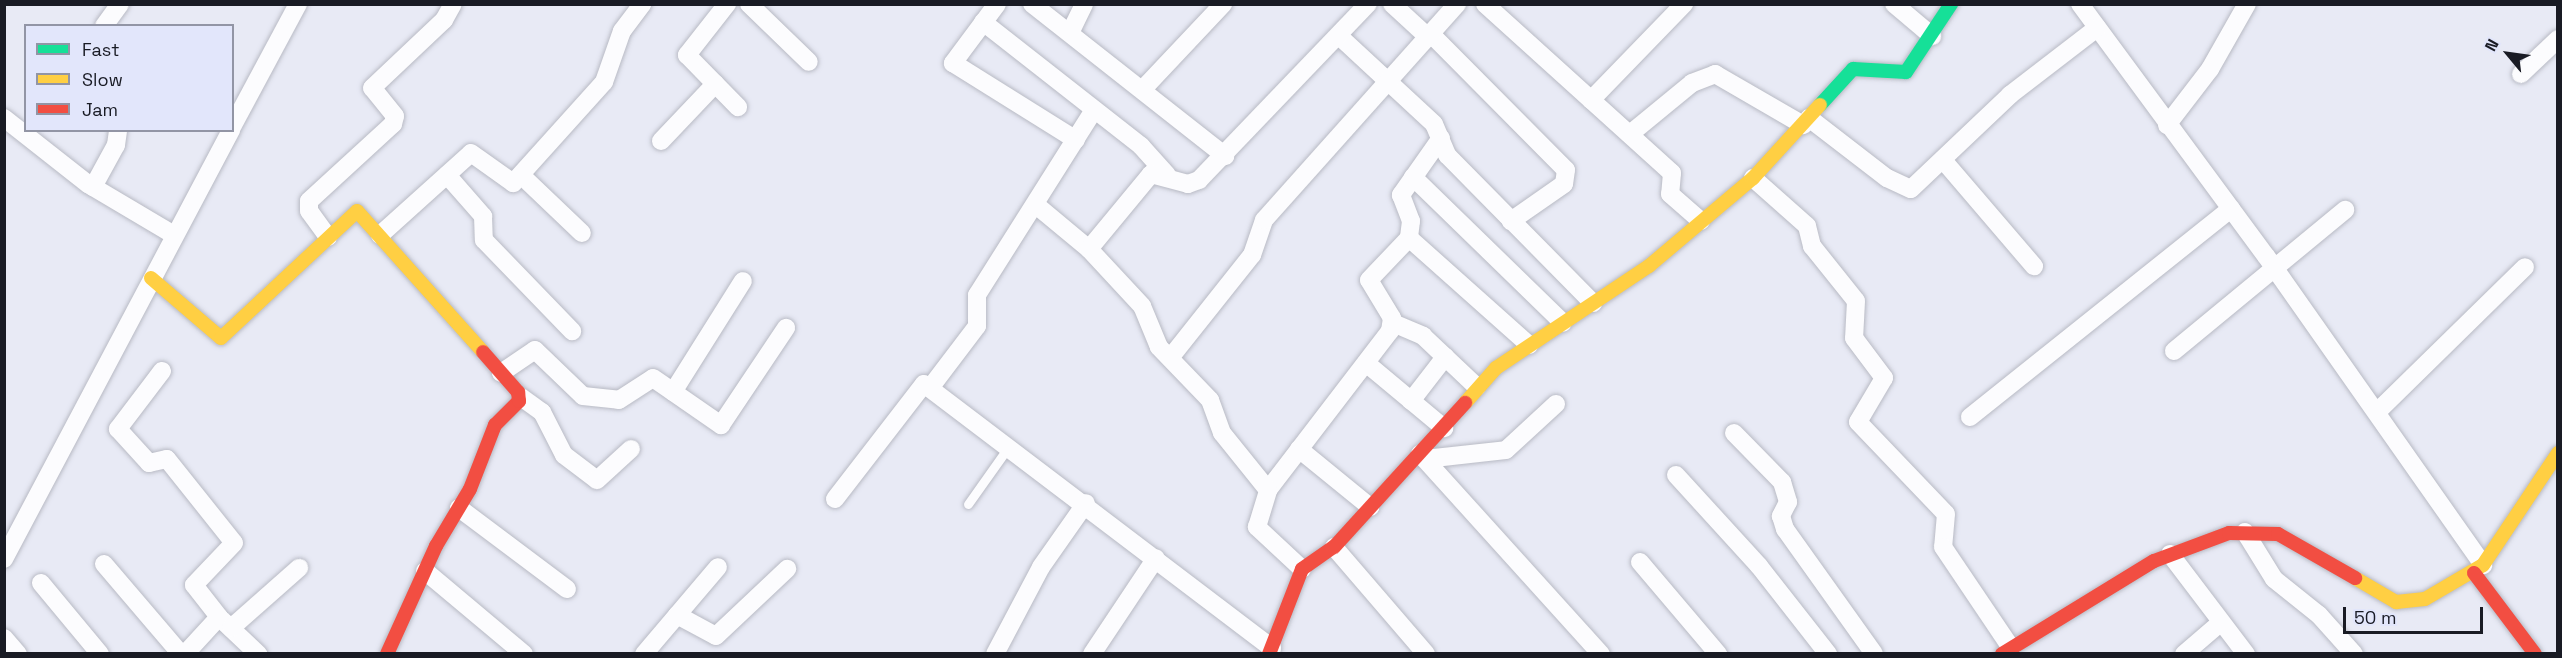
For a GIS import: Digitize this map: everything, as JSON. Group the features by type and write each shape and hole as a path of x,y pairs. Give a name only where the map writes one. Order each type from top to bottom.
{"street":[{"path":"105,24 120,4"},
{"path":"234,125 298,4"},
{"path":"328,237 309,211 309,201 393,124 395,116 372,88 444,20 453,4"},
{"path":"380,235 475,152 510,184 521,175 604,82 622,31 642,4"},
{"path":"727,4 687,49 690,60 738,107"},
{"path":"749,4 809,62"},
{"path":"997,4 953,63 1076,140"},
{"path":"1032,4 1143,89 1225,156"},
{"path":"1070,33 1084,4"},
{"path":"1143,89 1223,4"},
{"path":"1089,249 1145,179 1167,176 1193,184 1225,156 1368,4"},
{"path":"1392,4 1430,36 1566,170 1564,184 1511,222"},
{"path":"1170,358 1252,255 1264,220 1390,83 1457,4"},
{"path":"1485,4 1672,173 1670,194 1701,221"},
{"path":"1591,100 1684,4"},
{"path":"1894,4 1932,36"},
{"path":"835,499 888,436 918,387 930,388 1086,503 1271,651 1302,569 1334,547 1370,507 1423,456 1477,387 1529,345 1593,303 1701,221 1753,178 1853,69 1906,72 1932,36 1951,4"},
{"path":"2080,4 2377,412 2535,654"},
{"path":"2167,125 2210,69 2247,4"},
{"path":"982,22 1141,146 1167,176"},
{"path":"1630,134 1692,83 1715,74 1806,121 1904,189 1917,185 2010,95 2097,28"},
{"path":"1339,36 1434,124 1447,155 1593,303"},
{"path":"2521,74 2558,39"},
{"path":"661,141 715,84"},
{"path":"930,388 977,326 977,295 1094,110"},
{"path":"4,118 93,187 174,236"},
{"path":"93,187 117,145 118,132"},
{"path":"4,559 230,132"},
{"path":"1441,138 1413,177 1400,202 1411,221 1409,238 1370,280 1393,323 1417,331 1477,387"},
{"path":"1943,160 2034,266"},
{"path":"447,175 483,216 484,240 572,331"},
{"path":"521,175 582,233"},
{"path":"1413,177 1563,323"},
{"path":"1753,178 1806,226 1812,246 1856,301 1854,338 1884,378 1858,422 1946,514 1943,546 2006,651 2170,554 2205,539 2245,532 2278,534 2299,542 2396,602 2425,598 2478,569 2558,453"},
{"path":"1036,205 1089,249 1135,296 1155,341 1206,393 1222,433 1268,490"},
{"path":"1970,417 2231,209"},
{"path":"2174,351 2345,210"},
{"path":"151,278 221,338 357,211 521,397 542,412 560,451 592,478 600,478 631,448"},
{"path":"1409,238 1529,345"},
{"path":"2377,412 2525,267"},
{"path":"673,392 743,281"},
{"path":"1302,569 1257,527 1268,490 1366,363 1393,323"},
{"path":"501,373 535,350 582,396 619,400 652,378 721,425 786,328"},
{"path":"1411,401 1445,357"},
{"path":"1366,363 1444,428"},
{"path":"162,371 117,427 148,463 167,459 233,540 194,585 225,622 258,654"},
{"path":"387,654 425,571 459,508 495,425 521,397"},
{"path":"1423,456 1506,450 1556,404"},
{"path":"1734,433 1782,482 1788,502 1781,516 1785,529 1874,654"},
{"path":"1299,448 1370,507"},
{"path":"1423,456 1601,654"},
{"path":"1676,476 1759,566 1828,654"},
{"path":"1001,651 1041,567 1086,503"},
{"path":"459,508 567,589"},
{"path":"2245,532 2274,579 2324,620 2354,654"},
{"path":"1334,547 1416,649"},
{"path":"2170,554 2220,623 2246,654"},
{"path":"1092,654 1156,558"},
{"path":"1640,562 1718,654"},
{"path":"104,564 183,654 298,568"},
{"path":"644,654 718,567"},
{"path":"677,615 716,636 787,569"},
{"path":"425,571 524,654"},
{"path":"41,583 100,654"},
{"path":"2184,654 2220,623"},
{"path":"4,638 18,654"}],"lane":[{"path":"968,504 1009,446"}],"traffic: fast":[{"path":"1820,105 1853,69 1906,72 1951,4"}],"traffic: slow":[{"path":"1465,403 1496,368 1649,266 1753,178 1820,105"},
{"path":"151,278 221,338 357,211 483,352"},
{"path":"2355,578 2396,602 2425,599 2483,565 2558,453"}],"traffic: jam":[{"path":"387,654 436,546 470,489 495,425 519,401 518,392 483,352"},
{"path":"1269,654 1302,569 1334,547 1465,403"},
{"path":"2002,654 2154,561 2229,533 2278,534 2355,578"},
{"path":"2474,573 2535,654"}]}
